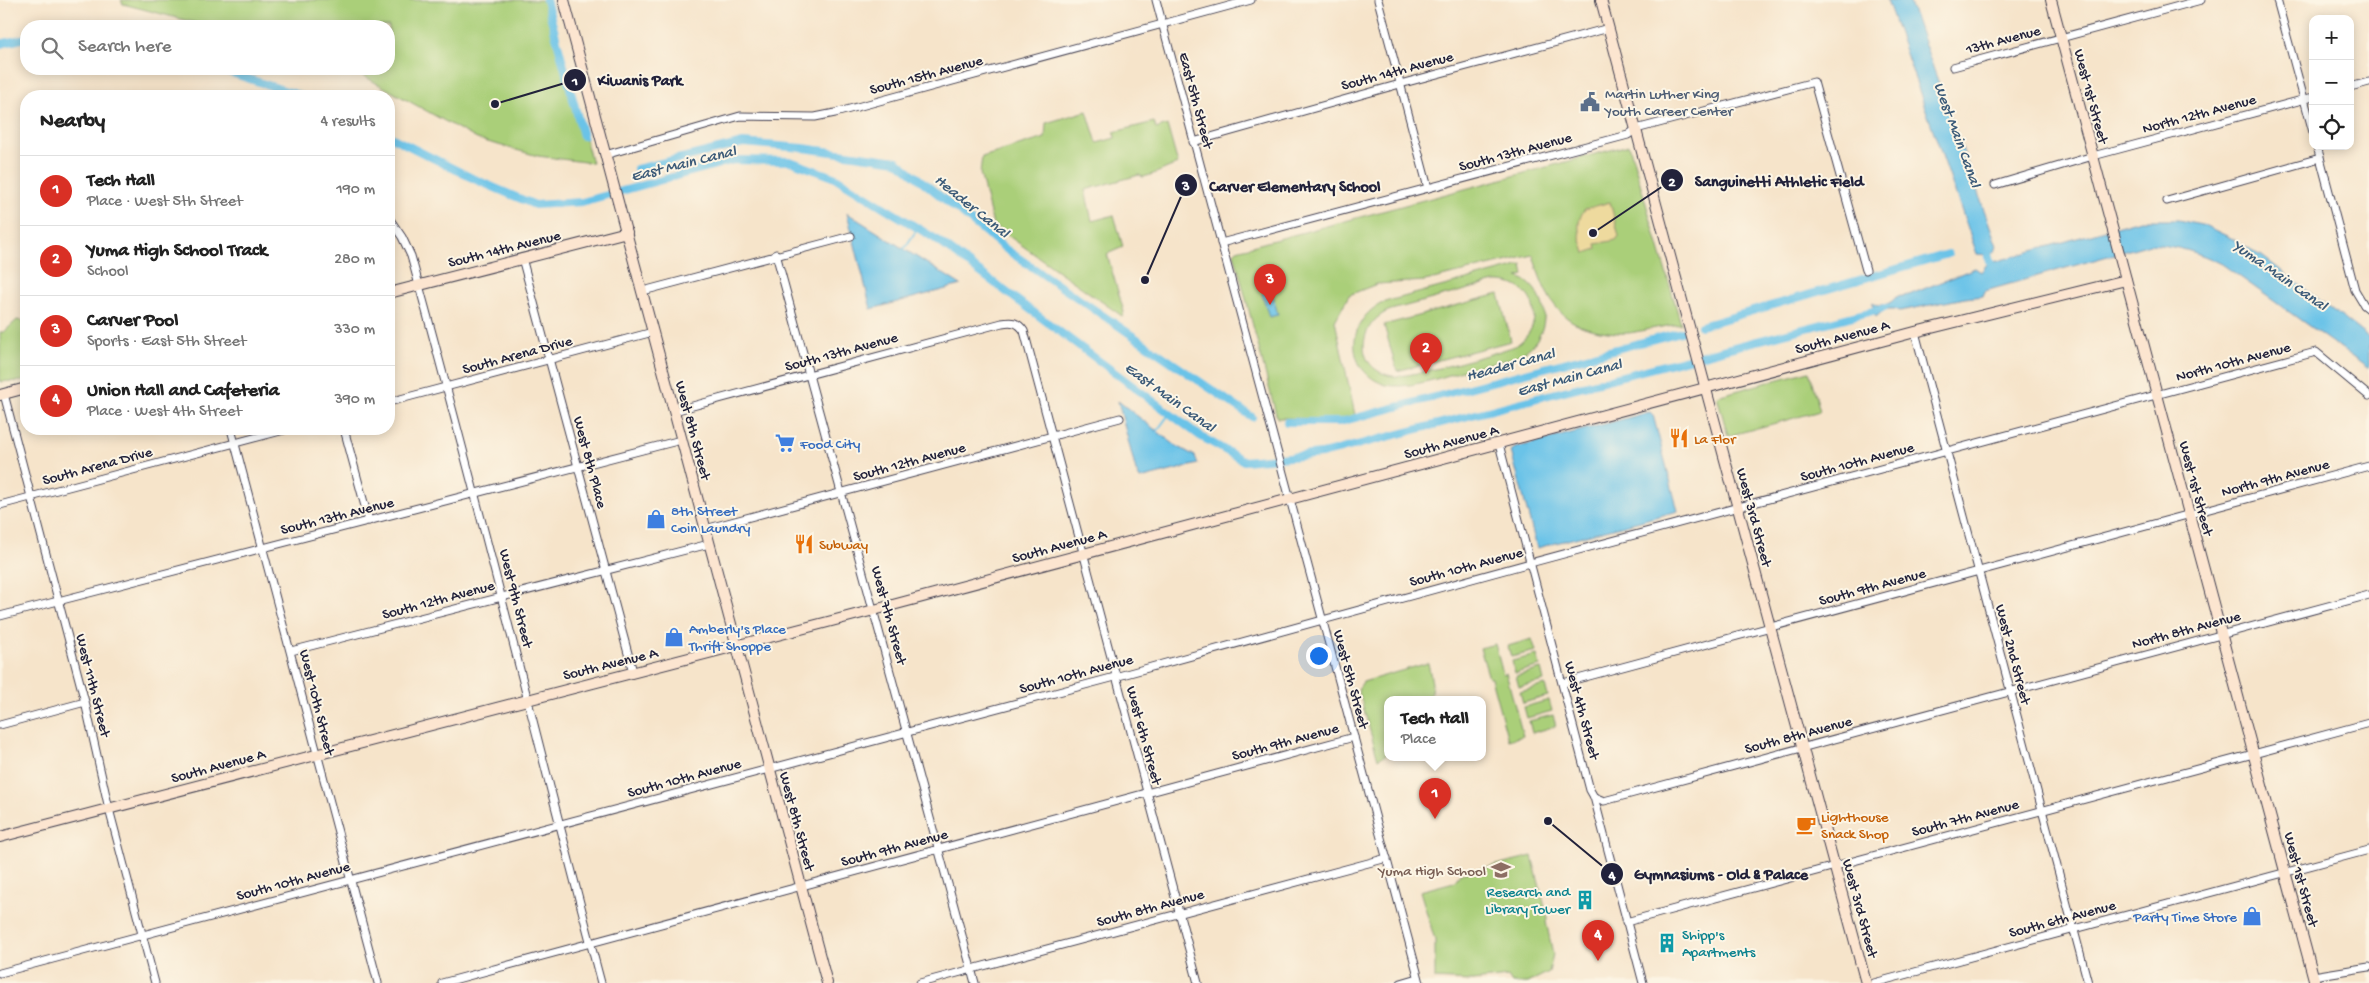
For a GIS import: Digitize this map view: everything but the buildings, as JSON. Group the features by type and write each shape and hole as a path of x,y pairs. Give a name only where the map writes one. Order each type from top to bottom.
{"main road":[{"name":"West 8th Street","path":"564,0 827,983"},
{"name":"West 3rd Street","path":"1601,0 1866,983"},
{"name":"West 1st Street","path":"2051,0 2314,979"},
{"name":"South 14th Avenue","path":"395,291 627,232"},
{"name":"South Avenue A","path":"0,837 874,610 1914,332 2126,280"},
{"path":"2,394 20,390"}],"street":[{"name":"East 5th Street","path":"1156,0 1282,468"},
{"name":"South 15th Avenue","path":"606,155 740,116 815,117 835,113 1251,0"},
{"path":"1378,0 1428,188"},
{"name":"13th Avenue","path":"1953,67 2201,0"},
{"path":"2278,0 2309,118"},
{"name":"South 14th Avenue","path":"1193,142 1608,28"},
{"name":"South 13th Avenue","path":"1220,243 1628,135 1636,129 1814,82 1866,270"},
{"path":"2354,86 2369,82"},
{"name":"North 12th Avenue","path":"2093,156 2309,98"},
{"path":"2318,150 2355,290 2364,305 2369,309"},
{"path":"1995,185 2093,156"},
{"path":"2167,201 2320,158"},
{"name":"West 9th Street","path":"395,226 411,256 476,493 526,700 601,983"},
{"path":"643,291 776,254 851,236"},
{"name":"West 7th Street","path":"776,254 975,983"},
{"name":"West 8th Place","path":"522,258 633,672"},
{"name":"South 13th Avenue","path":"674,411 995,325 1016,323"},
{"name":"West 6th Street","path":"1016,323 1024,331 1198,983"},
{"name":"South Arena Drive","path":"395,401 653,332"},
{"name":"West 2nd Street","path":"1914,332 2088,983"},
{"name":"North 10th Avenue","path":"2157,396 2316,352 2369,396"},
{"name":"West 11th Street","path":"2,394 85,702 109,809 155,983"},
{"name":"South 10th Avenue","path":"0,973 1115,677 1530,563 2157,396"},
{"name":"South 12th Avenue","path":"705,529 1120,418"},
{"name":"West 10th Street","path":"233,435 378,983"},
{"name":"South Arena Drive","path":"0,505 265,435"},
{"path":"346,435 369,521"},
{"name":"South 13th Avenue","path":"0,616 682,440"},
{"name":"West 4th Street","path":"1498,444 1643,983"},
{"name":"North 9th Avenue","path":"2189,515 2369,466"},
{"name":"West 5th Street","path":"1282,468 1419,981"},
{"name":"South 9th Avenue","path":"1562,683 2189,515"},
{"name":"South 12th Avenue","path":"291,651 709,544"},
{"name":"North 8th Avenue","path":"2010,692 2369,595"},
{"name":"South 8th Avenue","path":"1594,797 1604,800 2010,692"},
{"path":"0,725 85,702"},
{"name":"South 7th Avenue","path":"1626,922 2369,723"},
{"name":"South 9th Avenue","path":"442,983 1354,737"},
{"name":"South 6th Avenue","path":"1874,983 2369,850"},
{"name":"South 8th Avenue","path":"920,983 1387,858"},
{"path":"2314,979 2369,966"},
{"path":"1401,983 1419,981"}],"green space":[{"path":"121,0 547,0 592,163 538,156 477,139 395,93 395,90 389,90 362,75 395,75 395,20 185,20 123,4"},
{"path":"1087,111 1097,143 1115,138 1114,132 1154,122 1156,129 1167,125 1178,164 1148,176 1143,177 1139,175 1085,190 1092,221 1114,215 1123,247 1107,254 1124,312 1122,316 993,225 980,173 982,157 1045,138 1046,123"},
{"path":"1629,145 1681,324 1625,333 1591,329 1577,324 1566,317 1549,297 1533,255 1425,281 1377,284 1349,295 1335,321 1355,415 1339,419 1277,418 1234,253 1237,250"},
{"path":"1522,265 1524,275 1518,277 1534,288 1538,294 1543,306 1544,319 1537,339 1530,347 1518,355 1421,383 1389,386 1372,378 1362,368 1356,356 1355,343 1357,330 1364,318 1374,308 1388,301","holes":["1495,282 1509,283 1520,288 1533,305 1532,327 1526,337 1515,346 1452,365 1401,376 1392,376 1379,372 1366,355 1364,345 1366,334 1371,324 1391,310"]},
{"path":"1499,294 1511,341 1397,371 1384,325"},
{"path":"17,320 20,321 20,381 0,382 0,332 4,332"},
{"path":"1809,371 1820,411 1728,436 1717,396"},
{"path":"1532,639 1536,651 1511,657 1508,646"},
{"path":"1495,644 1503,674 1506,673 1523,736 1508,740 1491,678 1489,678 1480,648"},
{"path":"1537,655 1540,666 1515,673 1512,661"},
{"path":"1428,663 1432,683 1430,696 1384,696 1384,756 1378,759 1358,689 1363,682"},
{"path":"1541,669 1544,681 1519,687 1516,676"},
{"path":"1545,685 1548,696 1523,703 1520,692"},
{"path":"1549,700 1552,711 1527,718 1524,707"},
{"path":"1553,715 1556,726 1532,733 1529,721"},
{"path":"1532,856 1548,919 1546,921 1553,954 1549,972 1527,983 1512,983 1508,977 1472,981 1435,979 1435,940 1420,891 1454,882 1460,874"}],"sand":[{"path":"1610,202 1619,236 1616,240 1596,244 1597,249 1585,253 1579,230 1582,214 1585,209"}],"water":[{"path":"1887,0 1909,0 1997,246 1995,252 1987,255 1977,254"},
{"path":"847,213 961,285 871,309"},
{"name":"Yuma Main Canal","path":"2140,220 2178,220 2206,226 2262,256 2369,338 2369,369 2222,264 2187,250 2160,245 2150,244 1985,291 1983,296 1900,311 1885,309 1876,317 1872,303 1885,304 1891,302 1896,297 1909,295 1975,268 1981,272 1987,264"},
{"path":"1272,292 1278,315 1269,317 1262,294"},
{"path":"1118,401 1175,445 1195,456 1198,464 1140,479 1136,471"},
{"path":"1650,412 1653,415 1678,511 1537,548 1511,451 1515,448"}],"waterway":[{"path":"546,0 583,136"},
{"name":"East Main Canal","path":"0,44 20,39"},
{"name":"East Main Canal","path":"237,75 284,90"},
{"name":"East Main Canal","path":"395,139 474,179 535,205 582,202 734,160 790,161 836,178 934,238 1200,436 1244,461 1322,454 1884,308"},
{"name":"Header Canal","path":"637,169 743,143 803,148 897,161 1007,250 1252,417"},
{"path":"904,249 918,228"},
{"name":"West Main Canal","path":"1986,247 1993,272"},
{"name":"Header Canal","path":"1701,326 1948,254"},
{"name":"Header Canal","path":"1287,422 1340,422 1681,332"},
{"path":"1157,431 1170,413"}],"place":[{"name":"Martin Luther King Youth Career Center","path":"1590,102"},
{"name":"Kiwanis Park","path":"495,104"},
{"name":"Sanguinetti Athletic Field","path":"1593,233"},
{"name":"Carver Elementary School","path":"1145,280"},
{"name":"Carver Pool","path":"1270,305"},
{"name":"Yuma High School Track","path":"1426,374"},
{"name":"La Flor","path":"1679,438"},
{"name":"Food City","path":"785,443"},
{"name":"8th Street Coin Laundry","path":"656,519"},
{"name":"Subway","path":"804,544"},
{"name":"Amberly's Place Thrift Shoppe","path":"674,637"},
{"name":"Tech Hall","path":"1435,819"},
{"name":"Gymnasiums - Old & Palace","path":"1548,821"},
{"name":"Lighthouse Snack Shop","path":"1806,825"},
{"name":"Yuma High School","path":"1501,870"},
{"name":"Research and Library Tower","path":"1585,900"},
{"name":"Party Time Store","path":"2252,916"},
{"name":"Shipp's Apartments","path":"1667,943"},
{"name":"Union Hall and Cafeteria","path":"1598,961"}]}
